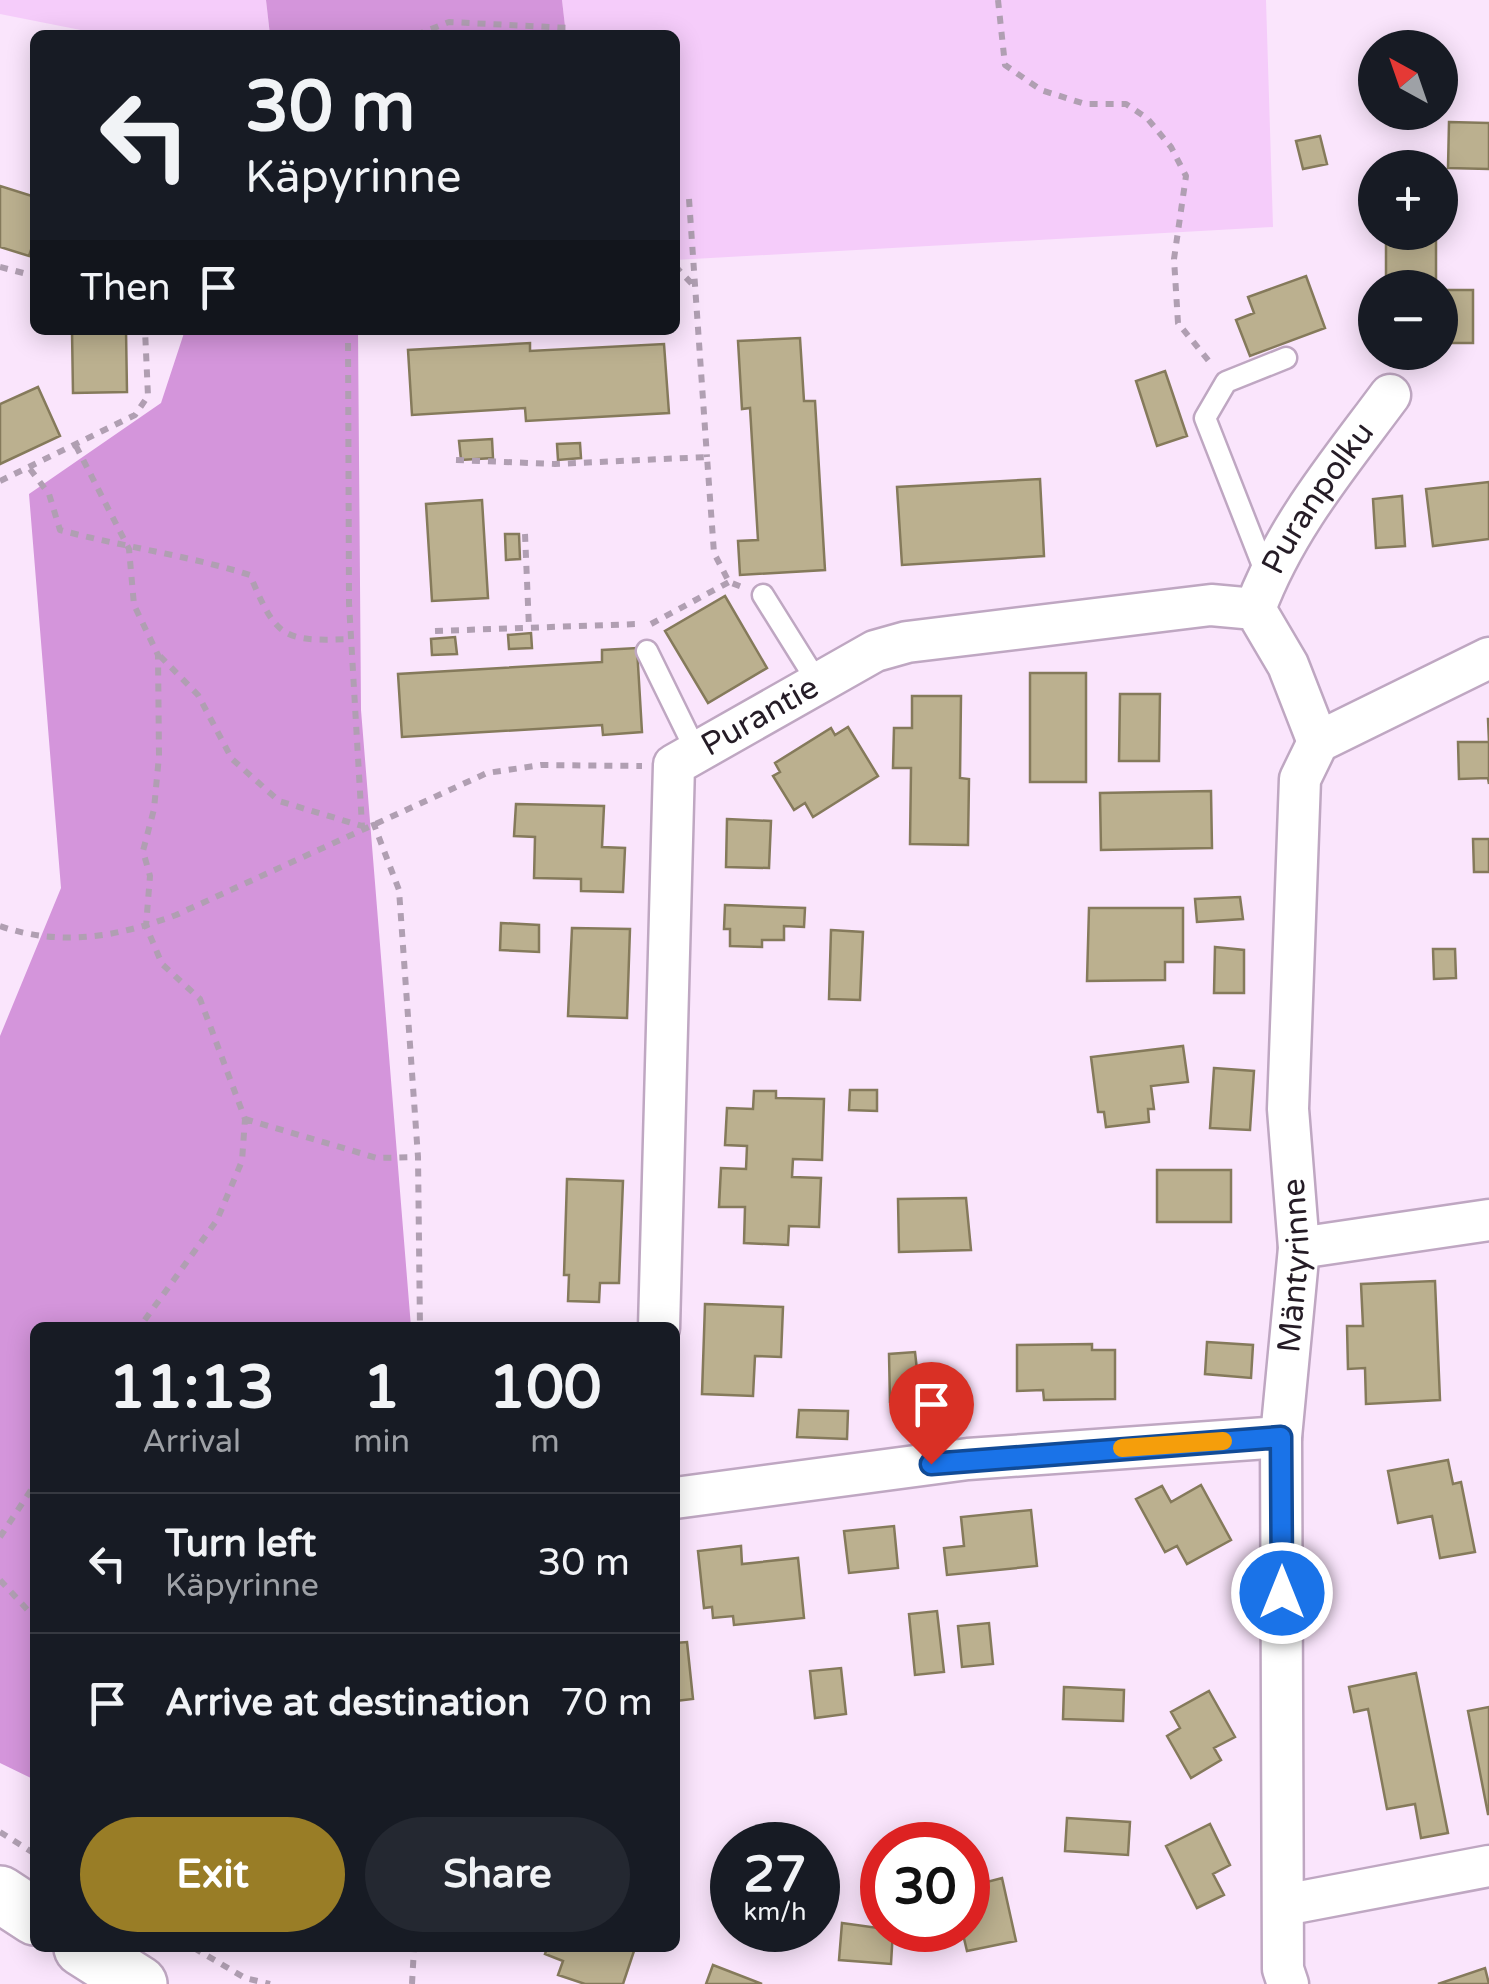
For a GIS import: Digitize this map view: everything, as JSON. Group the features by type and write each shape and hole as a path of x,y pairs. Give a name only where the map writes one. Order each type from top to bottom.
{"main road":[{"path":"0,1894 30,1914"},
{"path":"88,1952 138,1984"}],"street":[{"name":"Puranpolku","path":"1261,592 1302,512 1390,396"},
{"name":"Purantie","path":"659,1322 685,759 875,651 907,642 1211,606 1261,592"},
{"path":"1261,592 1318,742 1489,658"},
{"name":"Mäntyrinne","path":"1288,1984 1284,1969 1281,1437 1299,1248 1288,1109 1300,779 1318,742"},
{"path":"1299,1248 1489,1220"},
{"path":"680,1497 968,1459 1281,1437"},
{"path":"1284,1905 1489,1866"}],"lane":[{"path":"1261,592 1205,418 1226,382 1286,358"},
{"path":"763,595 818,683"},
{"path":"647,651 685,759"}],"path":[{"path":"998,0 1005,65 1041,90 1085,104 1126,104 1147,118 1170,147 1186,176 1174,259 1178,323 1226,382"},
{"path":"428,30 448,22 570,30"},
{"path":"689,198 714,553 729,582 763,595"},
{"path":"0,267 30,275"},
{"path":"680,271 695,287"},
{"path":"0,481 135,415 148,396 145,335"},
{"path":"348,335 350,640 362,826"},
{"path":"76,446 129,549 134,605 158,655 198,695 232,759 280,802 362,826"},
{"path":"456,460 554,464 707,457"},
{"path":"30,469 49,494 60,530 129,549 193,557 250,575 269,622 295,638 350,640"},
{"path":"525,534 529,628"},
{"path":"436,632 654,624 729,582"},
{"path":"143,1322 217,1220 242,1161 245,1119 200,999 162,964 146,926 150,876 142,852 154,809 159,756 158,655"},
{"path":"0,926 60,939 124,934 487,773 541,765 685,759"},
{"path":"373,822 399,890 418,1157 420,1322"},
{"path":"245,1119 377,1158 418,1157"},
{"path":"0,1537 30,1492"},
{"path":"0,1580 30,1613"},
{"path":"0,1832 30,1851"},
{"path":"201,1952 245,1978 270,1984"},
{"path":"412,1984 414,1952"}],"shaded area":[{"path":"0,0 266,0 269,30 81,30 0,14"},
{"path":"266,0 562,0 565,30 269,30"},
{"path":"562,0 1266,0 1273,227 680,260 680,30 565,30"},
{"path":"183,335 358,335 361,710 411,1322 30,1322 30,1778 0,1763 0,1036 61,888 29,494 161,403"}],"building":[{"path":"1458,122 1489,123 1489,169 1458,168 1458,150 1448,150 1449,130 1458,130"},
{"path":"1320,136 1327,164 1303,169 1296,141"},
{"path":"0,186 30,195 30,253 29,256 0,247"},
{"path":"1386,250 1436,250 1436,270 1386,270"},
{"path":"1306,276 1325,328 1250,356 1236,320 1254,313 1248,297"},
{"path":"1458,290 1473,290 1473,343 1458,343"},
{"path":"72,335 126,335 127,392 73,393"},
{"path":"800,338 804,401 815,401 825,570 740,575 738,541 758,540 750,408 742,409 738,341"},
{"path":"530,343 530,351 664,344 669,413 526,421 525,408 412,415 408,350"},
{"path":"1165,371 1187,436 1157,446 1136,381"},
{"path":"38,387 60,436 0,464 0,404"},
{"path":"492,439 493,458 461,460 459,441"},
{"path":"580,443 581,458 558,460 557,444"},
{"path":"1040,479 1044,556 902,565 897,487"},
{"path":"1489,482 1489,539 1433,546 1426,489"},
{"path":"1402,496 1405,546 1376,548 1373,499"},
{"path":"482,500 488,598 432,601 426,504"},
{"path":"505,534 519,534 520,559 506,560"},
{"path":"725,596 767,668 708,703 665,631"},
{"path":"531,633 532,648 509,649 508,635"},
{"path":"455,637 457,654 432,655 431,639"},
{"path":"637,648 642,732 603,735 602,725 402,737 398,674 602,662 602,650"},
{"path":"1030,673 1086,673 1086,782 1030,782"},
{"path":"1120,694 1160,694 1159,761 1119,761"},
{"path":"912,696 961,696 960,778 969,779 968,845 910,844 911,768 893,768 894,728 912,728"},
{"path":"848,727 878,776 813,817 805,803 794,810 773,776 780,772 775,763 831,728 835,735"},
{"path":"1458,742 1489,742 1489,784 1488,778 1459,779"},
{"path":"1211,791 1212,848 1101,850 1100,793"},
{"path":"516,804 604,806 602,847 625,848 623,892 581,891 581,879 534,878 535,837 514,836"},
{"path":"727,819 771,821 769,868 726,867"},
{"path":"1473,839 1489,839 1489,872 1474,872"},
{"path":"1240,897 1243,919 1197,922 1195,899"},
{"path":"725,905 805,908 804,927 784,926 784,940 762,940 762,947 730,946 730,929 724,929"},
{"path":"1089,908 1183,908 1183,962 1165,962 1165,980 1087,981"},
{"path":"501,923 539,925 539,952 500,950"},
{"path":"572,928 630,929 627,1018 568,1016"},
{"path":"831,930 863,932 860,1000 829,999"},
{"path":"1215,947 1244,950 1244,993 1214,993"},
{"path":"1433,949 1455,949 1456,978 1434,979"},
{"path":"1183,1046 1188,1082 1151,1086 1154,1109 1148,1109 1149,1122 1106,1127 1104,1112 1098,1112 1091,1057"},
{"path":"1214,1068 1254,1071 1250,1130 1210,1128"},
{"path":"850,1090 877,1090 877,1111 849,1110"},
{"path":"754,1091 776,1091 776,1098 824,1099 822,1160 793,1159 792,1177 821,1178 819,1227 789,1226 788,1245 744,1243 745,1207 719,1207 721,1168 746,1169 747,1146 725,1145 727,1108 753,1109"},
{"path":"1157,1170 1231,1170 1231,1222 1157,1222"},
{"path":"567,1179 623,1181 619,1283 600,1283 599,1302 568,1301 569,1275 564,1275"},
{"path":"966,1198 971,1250 899,1252 898,1199"},
{"path":"1435,1281 1440,1400 1366,1404 1365,1368 1348,1369 1347,1326 1363,1326 1361,1284"},
{"path":"705,1304 783,1307 781,1357 755,1356 753,1396 702,1394"},
{"path":"1207,1342 1253,1345 1251,1378 1205,1374"},
{"path":"1092,1344 1092,1350 1115,1350 1115,1399 1044,1400 1043,1390 1017,1391 1017,1345"},
{"path":"915,1352 917,1370 932,1371 930,1401 890,1402 889,1354"},
{"path":"799,1410 848,1411 847,1439 797,1437"},
{"path":"1448,1460 1453,1484 1461,1482 1475,1552 1440,1558 1432,1516 1398,1523 1388,1471"},
{"path":"1201,1485 1231,1540 1187,1564 1177,1546 1165,1552 1136,1499 1162,1486 1171,1502"},
{"path":"1031,1510 1037,1566 947,1575 944,1548 964,1546 961,1517"},
{"path":"894,1526 898,1568 849,1573 844,1531"},
{"path":"741,1546 742,1564 798,1558 804,1618 734,1625 733,1616 713,1618 712,1607 704,1608 698,1551"},
{"path":"937,1611 944,1672 915,1675 909,1614"},
{"path":"989,1623 993,1664 962,1667 958,1626"},
{"path":"687,1642 693,1699 680,1700 680,1643"},
{"path":"841,1668 846,1714 815,1718 810,1671"},
{"path":"1416,1673 1448,1833 1421,1838 1415,1804 1387,1809 1368,1709 1354,1712 1349,1687"},
{"path":"1064,1687 1124,1690 1123,1721 1063,1719"},
{"path":"1209,1691 1235,1737 1214,1748 1221,1760 1191,1778 1167,1736 1180,1728 1171,1712"},
{"path":"1489,1707 1489,1814 1488,1814 1468,1711"},
{"path":"1067,1818 1130,1822 1128,1855 1065,1851"},
{"path":"1210,1824 1230,1865 1213,1874 1224,1895 1197,1908 1166,1846"},
{"path":"1002,1878 1016,1941 990,1946 990,1881"},
{"path":"842,1923 860,1925 860,1952 892,1952 891,1964 839,1960"},
{"path":"634,1952 623,1984 585,1984 558,1975 563,1961 545,1954"},
{"path":"713,1965 762,1984 706,1984"},
{"path":"1485,1968 1489,1984 1438,1984"}],"slow traffic":[{"path":"1122,1448 1223,1441"}],"route":[{"path":"931,1464 1281,1437 1282,1593"}]}
